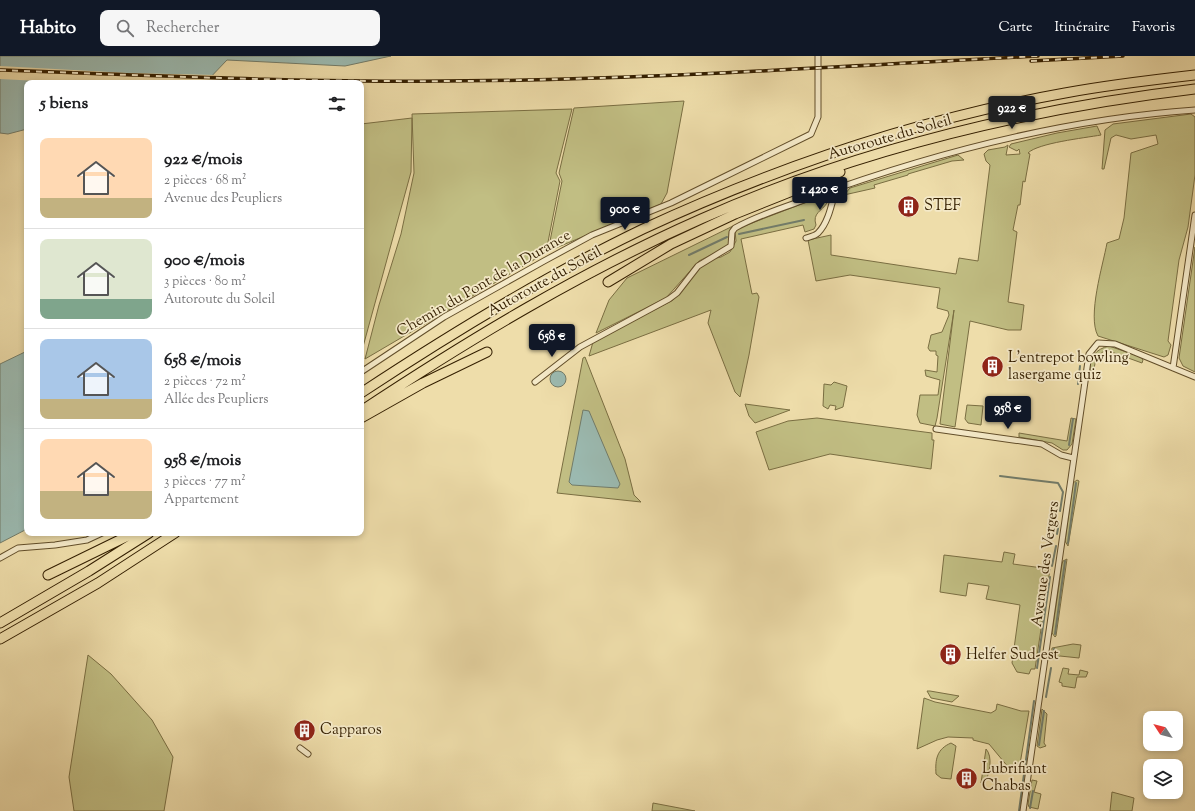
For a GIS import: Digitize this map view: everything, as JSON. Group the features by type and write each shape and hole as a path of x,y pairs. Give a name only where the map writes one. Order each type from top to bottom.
{"highway":[{"name":"Autoroute du Soleil","path":"364,391 494,309 588,257 642,230 738,188 807,162 881,138 964,115 1063,93 1195,75"},
{"name":"Autoroute du Soleil","path":"364,408 422,370 503,321 592,271 666,235 727,208 794,182 875,154 970,129 1071,106 1195,89"},
{"path":"608,282 678,241 735,214 852,168 875,154"},
{"path":"364,416 423,383 487,352"},
{"path":"48,575 128,536"},
{"path":"0,623 83,575 144,536"},
{"path":"0,639 98,583 170,536"}],"street":[{"name":"Chemin du Pont de la Durance","path":"364,370 444,317 592,235 671,203 811,134 818,118 818,56"},
{"path":"535,382 580,347 669,299 677,293 698,266 731,246 732,232 735,228 836,188 940,156 1032,134 1126,117 1195,110"},
{"path":"806,238 817,234 827,218 836,188"},
{"path":"1195,215 1173,368 1195,377"},
{"name":"Avenue des Vergers","path":"1023,811 1089,354 1098,343 1115,344 1173,368"},
{"path":"936,429 1042,444 1061,455 1073,458"},
{"path":"0,558 18,548 55,545 87,540 96,536"},
{"path":"300,748 308,754"}],"shaded area":[{"path":"684,101 667,193 661,204 551,250 550,241 562,181 559,173 574,108"},
{"path":"572,109 556,173 560,181 548,242 549,251 365,359 379,305 401,234 414,173 412,114"},
{"path":"1191,114 1195,117 1195,175 1188,227 1179,260 1168,341 1171,345 1168,355 1164,357 1098,336 1095,327 1094,316 1097,290 1107,243 1119,239 1124,218 1131,153 1158,144 1156,135 1131,139 1116,135 1111,138 1104,169 1102,169 1105,130 1113,124"},
{"path":"412,118 411,172 364,343 364,124"},
{"path":"1097,126 1101,135 1041,146 1028,153 1030,154 1025,182 1023,181 1020,205 1018,205 1013,230 1017,232 1008,302 1024,305 1021,330 1008,330 970,321 955,427 940,424 954,310 935,426 920,423 917,415 920,395 938,395 940,380 926,376 925,370 937,372 938,356 936,355 936,351 930,351 928,348 931,335 942,332 949,315 948,311 937,308 940,288 850,275 816,281 808,240 831,235 831,255 956,274 959,258 978,261 990,165 986,161 984,154 988,150 1005,147 1008,145 1006,155 1020,154 1019,149 1017,151 1009,147 1011,144 1057,133"},
{"path":"958,155 964,160 952,161 874,185 875,188 844,195 850,188"},
{"path":"830,193 828,202 816,215 816,225 814,229 805,232 803,225 741,239 752,294 757,293 759,297 740,397 735,392 708,323 711,310 589,356 593,342 673,300 700,267 712,259 721,257 730,252 736,241 735,231 739,228"},
{"path":"733,226 730,231 727,247 699,261 666,298 596,333 609,300 627,278"},
{"path":"1195,247 1195,372 1183,366 1179,358"},
{"path":"1109,346 1141,357 1143,360 1142,363 1106,350 1097,358 1094,370 1090,371 1094,354 1100,349"},
{"path":"585,357 625,459 634,495 641,502 557,493 583,358"},
{"path":"834,382 847,386 843,407 835,410 836,406 830,405 828,409 823,406 824,384 831,385"},
{"path":"745,404 790,410 755,423 749,416"},
{"path":"967,405 983,406 981,425 968,423 965,419"},
{"path":"817,418 932,433 932,440 934,440 931,469 830,454 769,470 756,432 788,421"},
{"path":"1071,418 1076,419 1072,444 1067,450 1063,450 1052,443 1019,437 1019,433 1067,441"},
{"path":"1077,480 1079,481 1068,546 1065,541 1073,483"},
{"path":"1004,552 1015,554 1013,564 1050,569 1035,669 1031,669 1029,674 1017,672 1012,663 1020,605 986,599 989,586 968,583 966,596 940,592 944,555 1002,562"},
{"path":"1067,559 1055,637 1052,633 1062,564 1063,561"},
{"path":"1073,644 1081,645 1079,658 1060,656 1051,659 1052,648"},
{"path":"88,655 111,674 152,720 173,757 164,811 74,811 69,777"},
{"path":"1063,668 1069,669 1068,674 1079,675 1080,670 1088,672 1086,677 1077,677 1075,688 1062,686 1062,683 1059,682"},
{"path":"927,691 959,696 952,702 931,698"},
{"path":"924,698 935,702 991,713 996,710 997,704 1021,711 1029,711 1019,770 1009,768 989,744 973,740 973,738 948,737 917,749"},
{"path":"1042,709 1047,714 1044,743 1046,746 1040,748 1037,746"},
{"path":"951,743 956,746 951,779 941,778 936,774 938,755 946,745"},
{"path":"986,749 989,756 990,766 986,780 984,783 981,783"},
{"path":"1032,780 1037,781 1034,792 1041,794 1038,809 1029,807 1028,804"},
{"path":"1112,792 1134,798 1132,811 1110,811"},
{"path":"653,803 695,811 652,811"}],"water":[{"path":"0,56 391,56 345,66 227,60 208,80 24,80 24,130 8,134 0,133"},
{"path":"24,352 24,531 0,543 0,364"},
{"path":"558,371 565,376 566,379 561,386 558,387 551,382 550,379 555,372"},
{"path":"583,410 589,411 620,484 618,488 572,485 569,482"}],"pier":[{"path":"0,66 128,73 216,75 211,80 0,79"}],"waterway":[{"path":"739,234 804,220"},
{"path":"689,255 727,237"},
{"path":"1078,384 1080,366"},
{"path":"1069,445 1073,419"},
{"path":"1000,476 1058,483 1063,492 1060,511"},
{"path":"1068,543 1076,483"},
{"path":"1057,534 1059,523"},
{"path":"1052,566 1056,546"},
{"path":"1055,634 1065,561"},
{"path":"1037,668 1050,577"},
{"path":"1053,658 1054,649"},
{"path":"1046,697 1051,668"},
{"path":"1019,811 1034,701"},
{"path":"1039,745 1044,711"},
{"path":"1030,808 1033,791"}],"railway":[{"path":"364,81 527,80 655,76 1038,56"},
{"path":"1031,61 1123,56"},
{"path":"0,70 329,80"}],"place":[{"name":"STEF","path":"909,206"},
{"name":"L'entrepot bowling lasergame quiz","path":"992,367"},
{"name":"Helfer Sud-est","path":"951,655"},
{"name":"Capparos","path":"305,730"},
{"name":"Lubrifiant Chabas","path":"967,778"}]}
